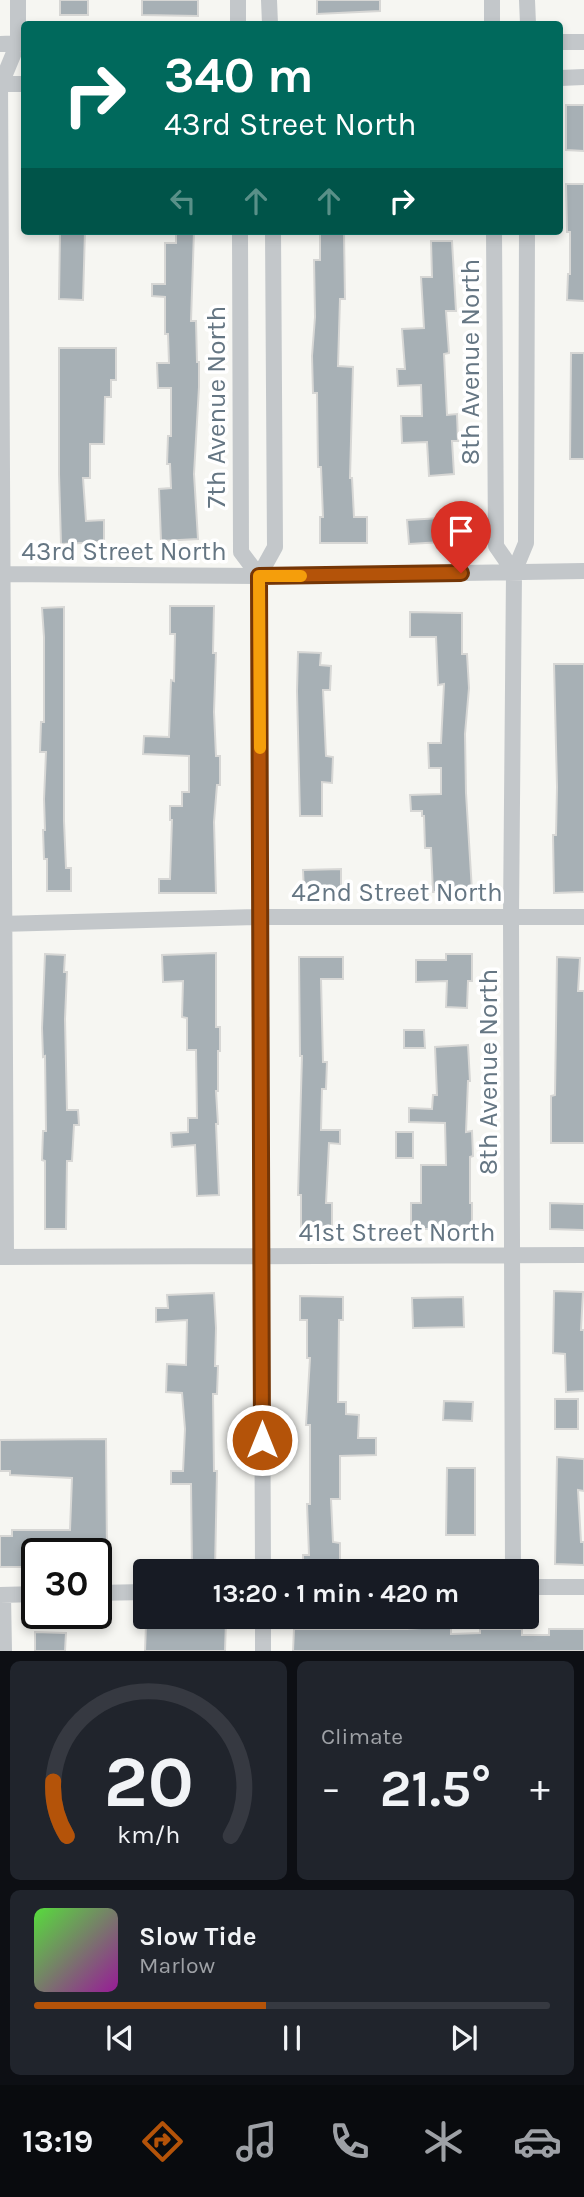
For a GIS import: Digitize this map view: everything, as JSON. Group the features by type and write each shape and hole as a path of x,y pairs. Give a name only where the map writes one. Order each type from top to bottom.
{"street":[{"path":"3,1257 0,83 21,43 18,0"},
{"path":"238,0 238,21"},
{"path":"269,0 270,21"},
{"path":"492,0 492,21"},
{"path":"527,0 528,21"},
{"path":"563,42 584,42"},
{"path":"0,44 21,43"},
{"path":"563,78 584,77"},
{"path":"0,83 21,84"},
{"name":"7th Avenue North","path":"240,235 241,552 259,576"},
{"path":"263,1559 259,576 275,547 273,235"},
{"name":"8th Avenue North","path":"494,235 496,546 514,572"},
{"name":"8th Avenue North","path":"513,1559 511,917 514,572 526,543 527,235"},
{"name":"43rd Street North","path":"1,574 259,576 584,571"},
{"name":"42nd Street North","path":"2,924 260,917 584,917"},
{"name":"41st Street North","path":"3,1257 584,1255"},
{"path":"539,1587 584,1587"},
{"path":"112,1593 133,1592"},
{"path":"4,1651 2,1595 21,1594"},
{"path":"263,1629 263,1651"}],"building":[{"path":"60,0 88,0 88,15 60,15"},
{"path":"142,0 198,0 198,16 142,15"},
{"path":"317,0 380,0 380,11 317,14"},
{"path":"566,105 584,105 584,151 566,150"},
{"path":"566,184 584,184 584,301 567,300 570,232 567,232"},
{"path":"60,235 85,235 83,300 59,299"},
{"path":"176,235 194,235 191,321 196,321 199,362 194,474 198,539 161,541 159,489 171,488 170,464 167,464 168,436 171,436 171,388 158,388 157,363 169,363 168,334 165,334 165,297 152,296 152,284 165,284 165,243 176,243"},
{"path":"320,235 344,235 345,299 340,299 338,366 353,367 350,478 354,517 367,517 367,543 320,543 320,517 323,517 321,467 318,467 317,393 313,393 312,356 315,317 314,260 320,260"},
{"path":"431,241 452,241 456,311 446,311 449,353 444,354 447,415 457,414 458,441 452,441 454,474 429,476 427,442 402,443 401,416 422,416 421,385 398,386 397,369 405,369 402,329 424,328 421,277 432,277"},
{"path":"59,348 116,348 116,380 111,380 111,397 105,397 104,444 90,444 90,478 83,478 86,521 104,520 104,542 61,544"},
{"path":"571,353 584,353 584,459 570,459"},
{"path":"441,518 443,542 409,544 407,520"},
{"path":"170,606 214,606 214,712 216,756 220,756 220,785 217,785 214,822 216,893 159,893 159,879 170,879 170,806 182,806 182,792 189,792 189,756 143,754 144,736 169,737 175,634 170,634"},
{"path":"64,607 64,821 66,868 71,868 71,891 47,891 43,830 46,752 40,752 41,722 44,722 42,608"},
{"path":"410,612 462,613 462,654 467,654 469,688 465,734 472,891 433,892 431,848 425,848 424,816 422,811 411,811 410,795 441,794 441,768 429,768 428,743 441,743 444,684 438,685 436,637 410,637"},
{"path":"298,652 321,653 320,665 331,666 330,690 323,690 326,756 333,757 332,783 322,782 322,816 300,816"},
{"path":"554,664 584,664 584,892 554,893 553,835 556,835 557,787"},
{"path":"341,869 341,892 304,892 303,870"},
{"path":"216,953 216,1027 220,1027 216,1091 219,1195 197,1196 195,1145 172,1147 171,1133 188,1132 188,1118 197,1118 196,1050 187,1050 187,1018 182,1017 183,981 163,982 162,955"},
{"path":"45,954 65,955 67,1110 78,1110 79,1125 74,1125 72,1161 67,1161 66,1229 45,1229 45,1161 42,1160 43,1131 46,1131 45,1056 43,1057 42,1028"},
{"path":"446,954 472,954 472,981 468,981 467,1008 446,1007 447,981 416,982 416,960 446,960"},
{"path":"299,957 343,957 343,979 321,979 323,1062 327,1062 326,1089 322,1089 321,1130 340,1130 340,1144 329,1143 326,1203 332,1203 332,1231 301,1231 301,1195 298,1195 302,1056"},
{"path":"557,957 580,958 578,991 584,991 584,1143 551,1143 551,1096 555,1095"},
{"path":"404,1030 424,1030 425,1048 404,1048"},
{"path":"468,1045 470,1081 466,1132 472,1131 472,1229 411,1229 411,1203 421,1203 421,1165 446,1165 445,1123 409,1122 409,1108 432,1109 433,1095 437,1095 435,1047"},
{"path":"396,1132 413,1132 413,1158 396,1158"},
{"path":"550,1203 584,1204 584,1230 550,1229"},
{"path":"554,1291 583,1292 581,1330 584,1330 584,1391 566,1392 565,1354 553,1353"},
{"path":"214,1293 215,1366 218,1366 217,1394 213,1394 214,1471 217,1471 215,1559 192,1559 191,1484 171,1484 171,1471 183,1471 185,1429 182,1393 166,1392 167,1364 186,1365 187,1320 156,1322 156,1308 168,1308 167,1295"},
{"path":"300,1296 343,1297 343,1320 339,1320 338,1402 346,1402 346,1414 359,1415 358,1438 376,1438 376,1455 340,1456 340,1499 331,1499 333,1542 340,1543 340,1559 303,1559 303,1555 309,1555 307,1504 310,1504 310,1425 306,1425 310,1358 307,1358 307,1320 300,1320"},
{"path":"463,1297 464,1327 413,1328 412,1298"},
{"path":"555,1399 578,1399 578,1429 555,1429"},
{"path":"444,1401 473,1402 472,1421 443,1420"},
{"path":"106,1439 107,1538 21,1538 21,1567 0,1567 0,1536 12,1536 12,1530 70,1530 72,1478 10,1475 10,1471 0,1471 0,1440"},
{"path":"557,1457 584,1459 584,1491 578,1490 584,1565 555,1564"},
{"path":"447,1468 475,1468 475,1535 446,1535"},
{"path":"146,1629 226,1629 225,1651 145,1651"},
{"path":"294,1629 451,1629 451,1634 480,1633 480,1629 522,1629 522,1635 549,1635 549,1629 584,1629 584,1651 293,1651"},
{"path":"35,1632 66,1633 65,1651 35,1651"}],"slow traffic":[{"path":"260,748 259,576 301,576"}],"route":[{"path":"262,1440 259,576 461,573"}]}
